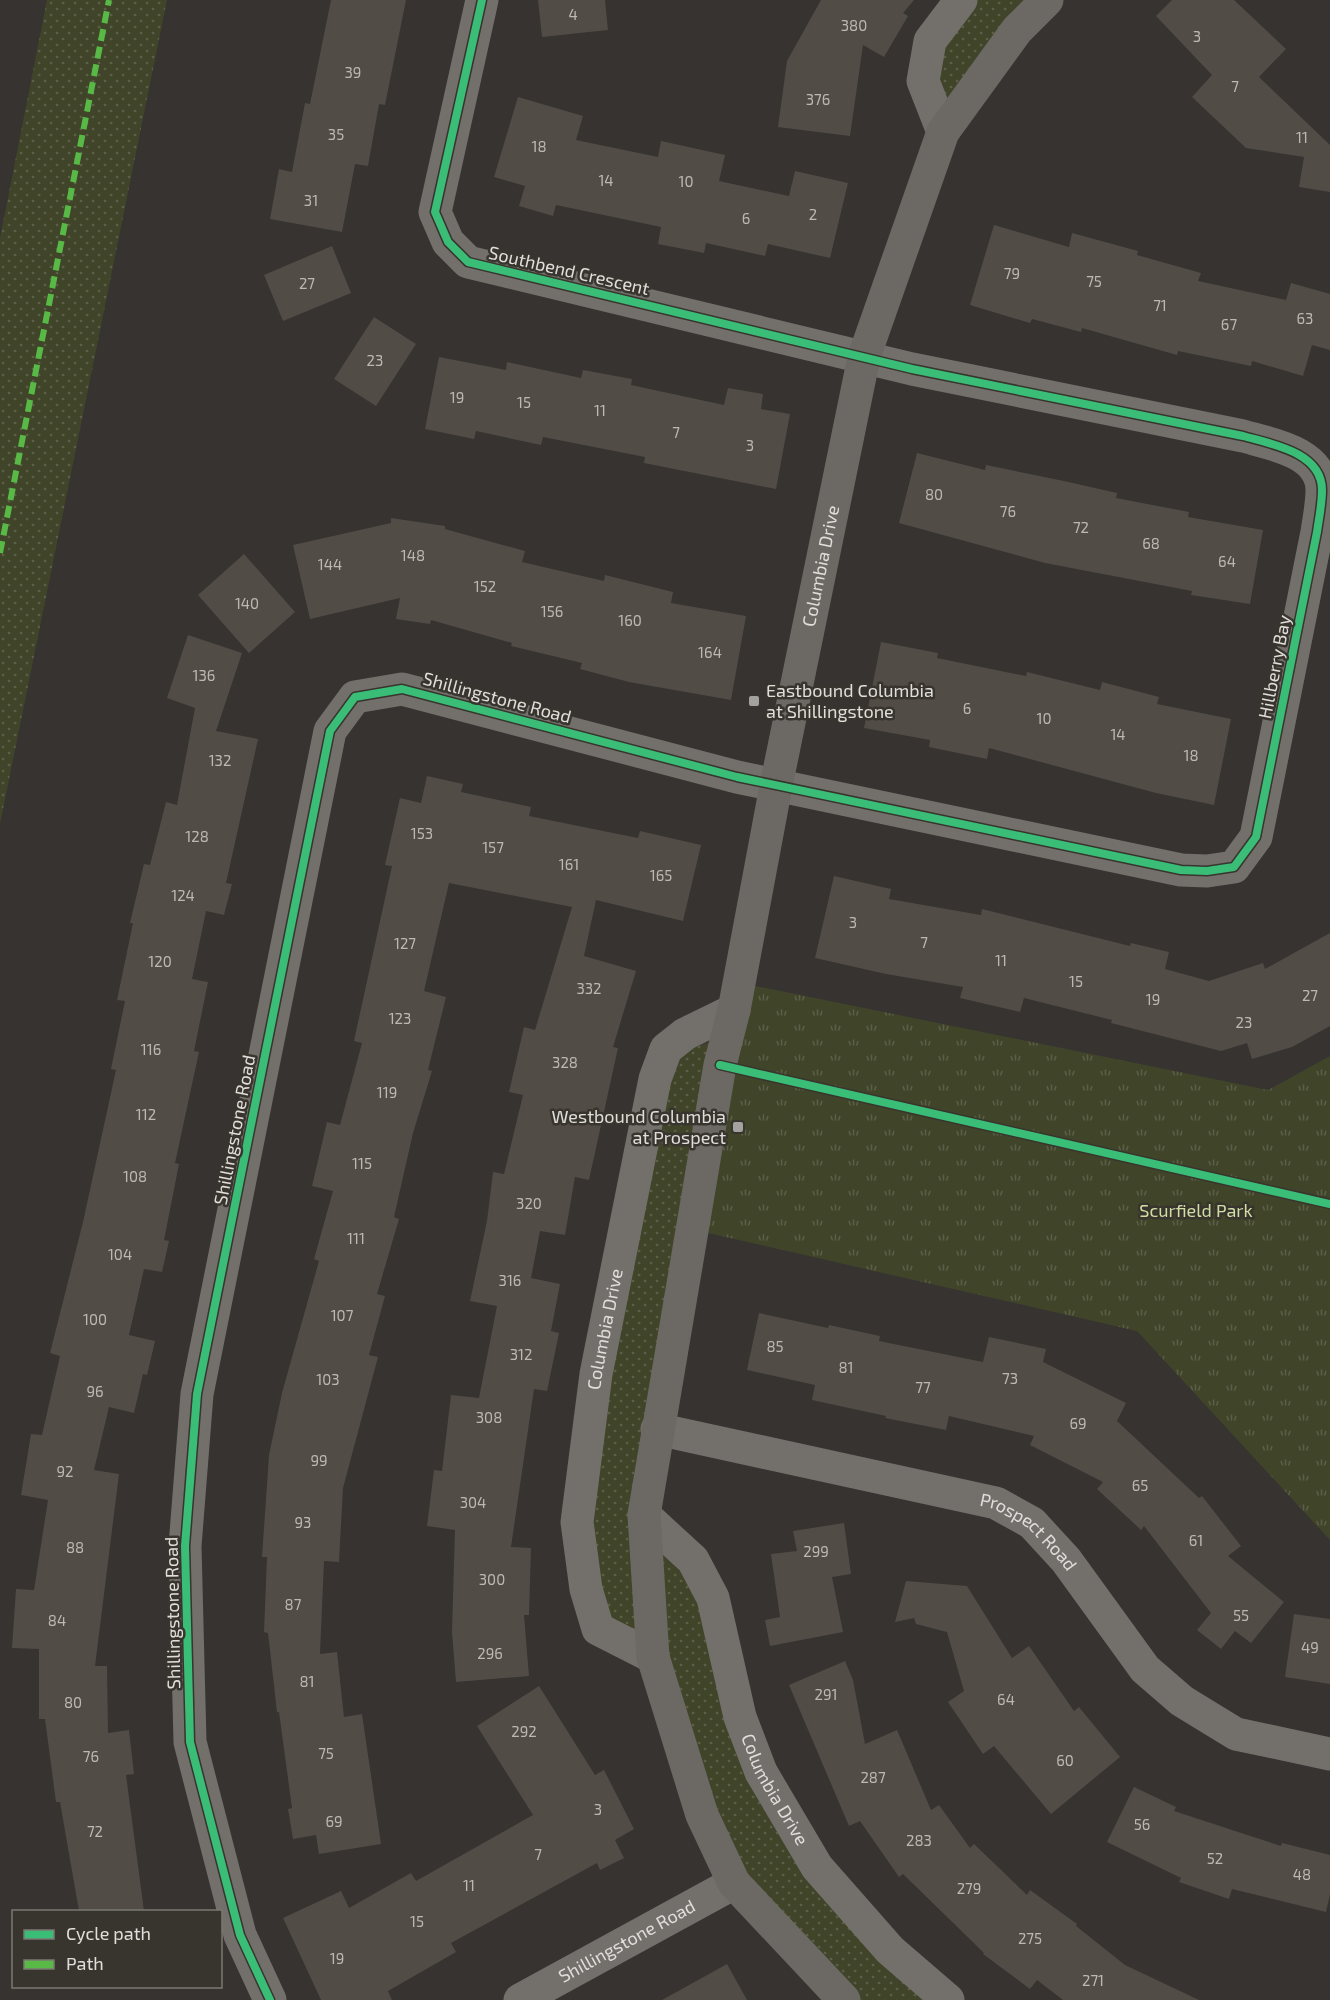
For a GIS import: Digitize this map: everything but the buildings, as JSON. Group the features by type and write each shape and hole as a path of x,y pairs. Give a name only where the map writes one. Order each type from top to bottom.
{"street":[{"name":"Southbend Crescent","path":"482,0 435,212 448,242 468,262 864,357"},
{"path":"943,132 923,81 930,40 961,0"},
{"name":"Columbia Drive","path":"844,2000 734,1883 702,1815 653,1657 644,1515 720,1065 734,1010 776,786 864,357 943,132 1017,30 1047,0"},
{"name":"Hillberry Bay","path":"776,786 1181,870 1207,871 1234,867 1256,837 1317,532 1323,488 1312,463 1283,447 1243,436 864,357"},
{"name":"Shillingstone Road","path":"270,2000 240,1935 190,1742 185,1546 197,1394 330,732 355,697 402,689 776,786"},
{"name":"Columbia Drive","path":"653,1657 598,1629 586,1589 577,1522 596,1374 655,1079 666,1049 685,1034 734,1010"},
{"name":"Prospect Road","path":"657,1429 996,1503 1032,1523 1066,1560 1145,1669 1182,1701 1236,1734 1330,1754"},
{"name":"Columbia Drive","path":"644,1515 693,1560 713,1598 740,1717 752,1750 761,1772 817,1867 890,1950 948,2000"},
{"name":"Shillingstone Road","path":"520,2000 734,1883"}],"green space":[{"path":"47,0 167,0 0,824 0,238"},
{"path":"961,0 1047,0 943,132 930,41"},
{"name":"Scurfield Park","path":"736,982 1268,1090 1330,1056 1330,1540 1137,1331 686,1228"},
{"path":"724,1038 637,1519 693,1560 817,1867 948,2000 844,2000 734,1883 653,1657 595,1635 580,1506 654,1059"}],"marked path":[{"path":"0,553 109,0"}],"cycle path":[{"path":"270,2000 240,1935 190,1742 185,1546 197,1394 330,731 355,697 402,689 737,777 1181,870 1207,871 1234,867 1256,837 1321,506 1320,477 1314,467 1293,452 1267,442 912,369 468,262 448,242 435,212 482,0"},
{"path":"720,1065 1330,1204"}],"place":[{"name":"Eastbound Columbia at Shillingstone","path":"754,701"},
{"name":"Westbound Columbia at Prospect","path":"738,1127"}]}
